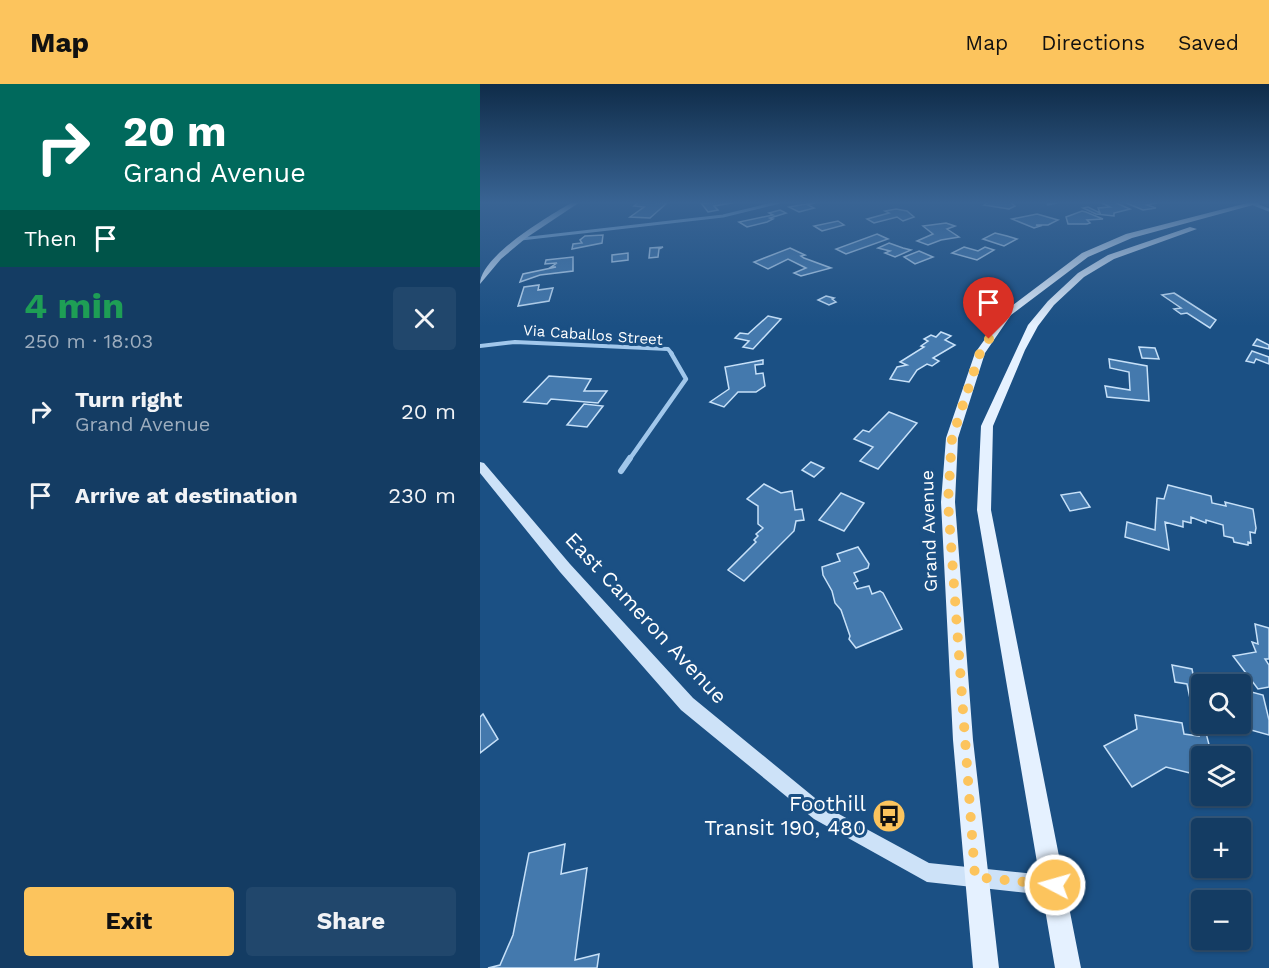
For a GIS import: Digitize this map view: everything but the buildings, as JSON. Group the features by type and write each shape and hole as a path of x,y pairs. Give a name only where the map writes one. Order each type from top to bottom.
{"main road":[{"path":"480,282 497,260 516,243"},
{"name":"Grand Avenue","path":"986,968 975,877 948,502 952,438 980,353 1008,313 1085,255 1114,243"},
{"path":"1068,968 1055,885 984,510 987,426 1034,325 1051,303 1081,275 1112,257 1148,243"},
{"name":"East Cameron Avenue","path":"480,466 565,568 687,704 820,813 927,872 1055,885"}],"street":[{"name":"Via Caballos Street","path":"480,346 514,342 668,349 679,363 686,379 621,471"}],"place":[{"name":"Foothill Transit 190, 480","path":"889,816"}],"route":[{"path":"989,339 980,353 952,438 948,502 963,740 975,877 1055,885"}]}
